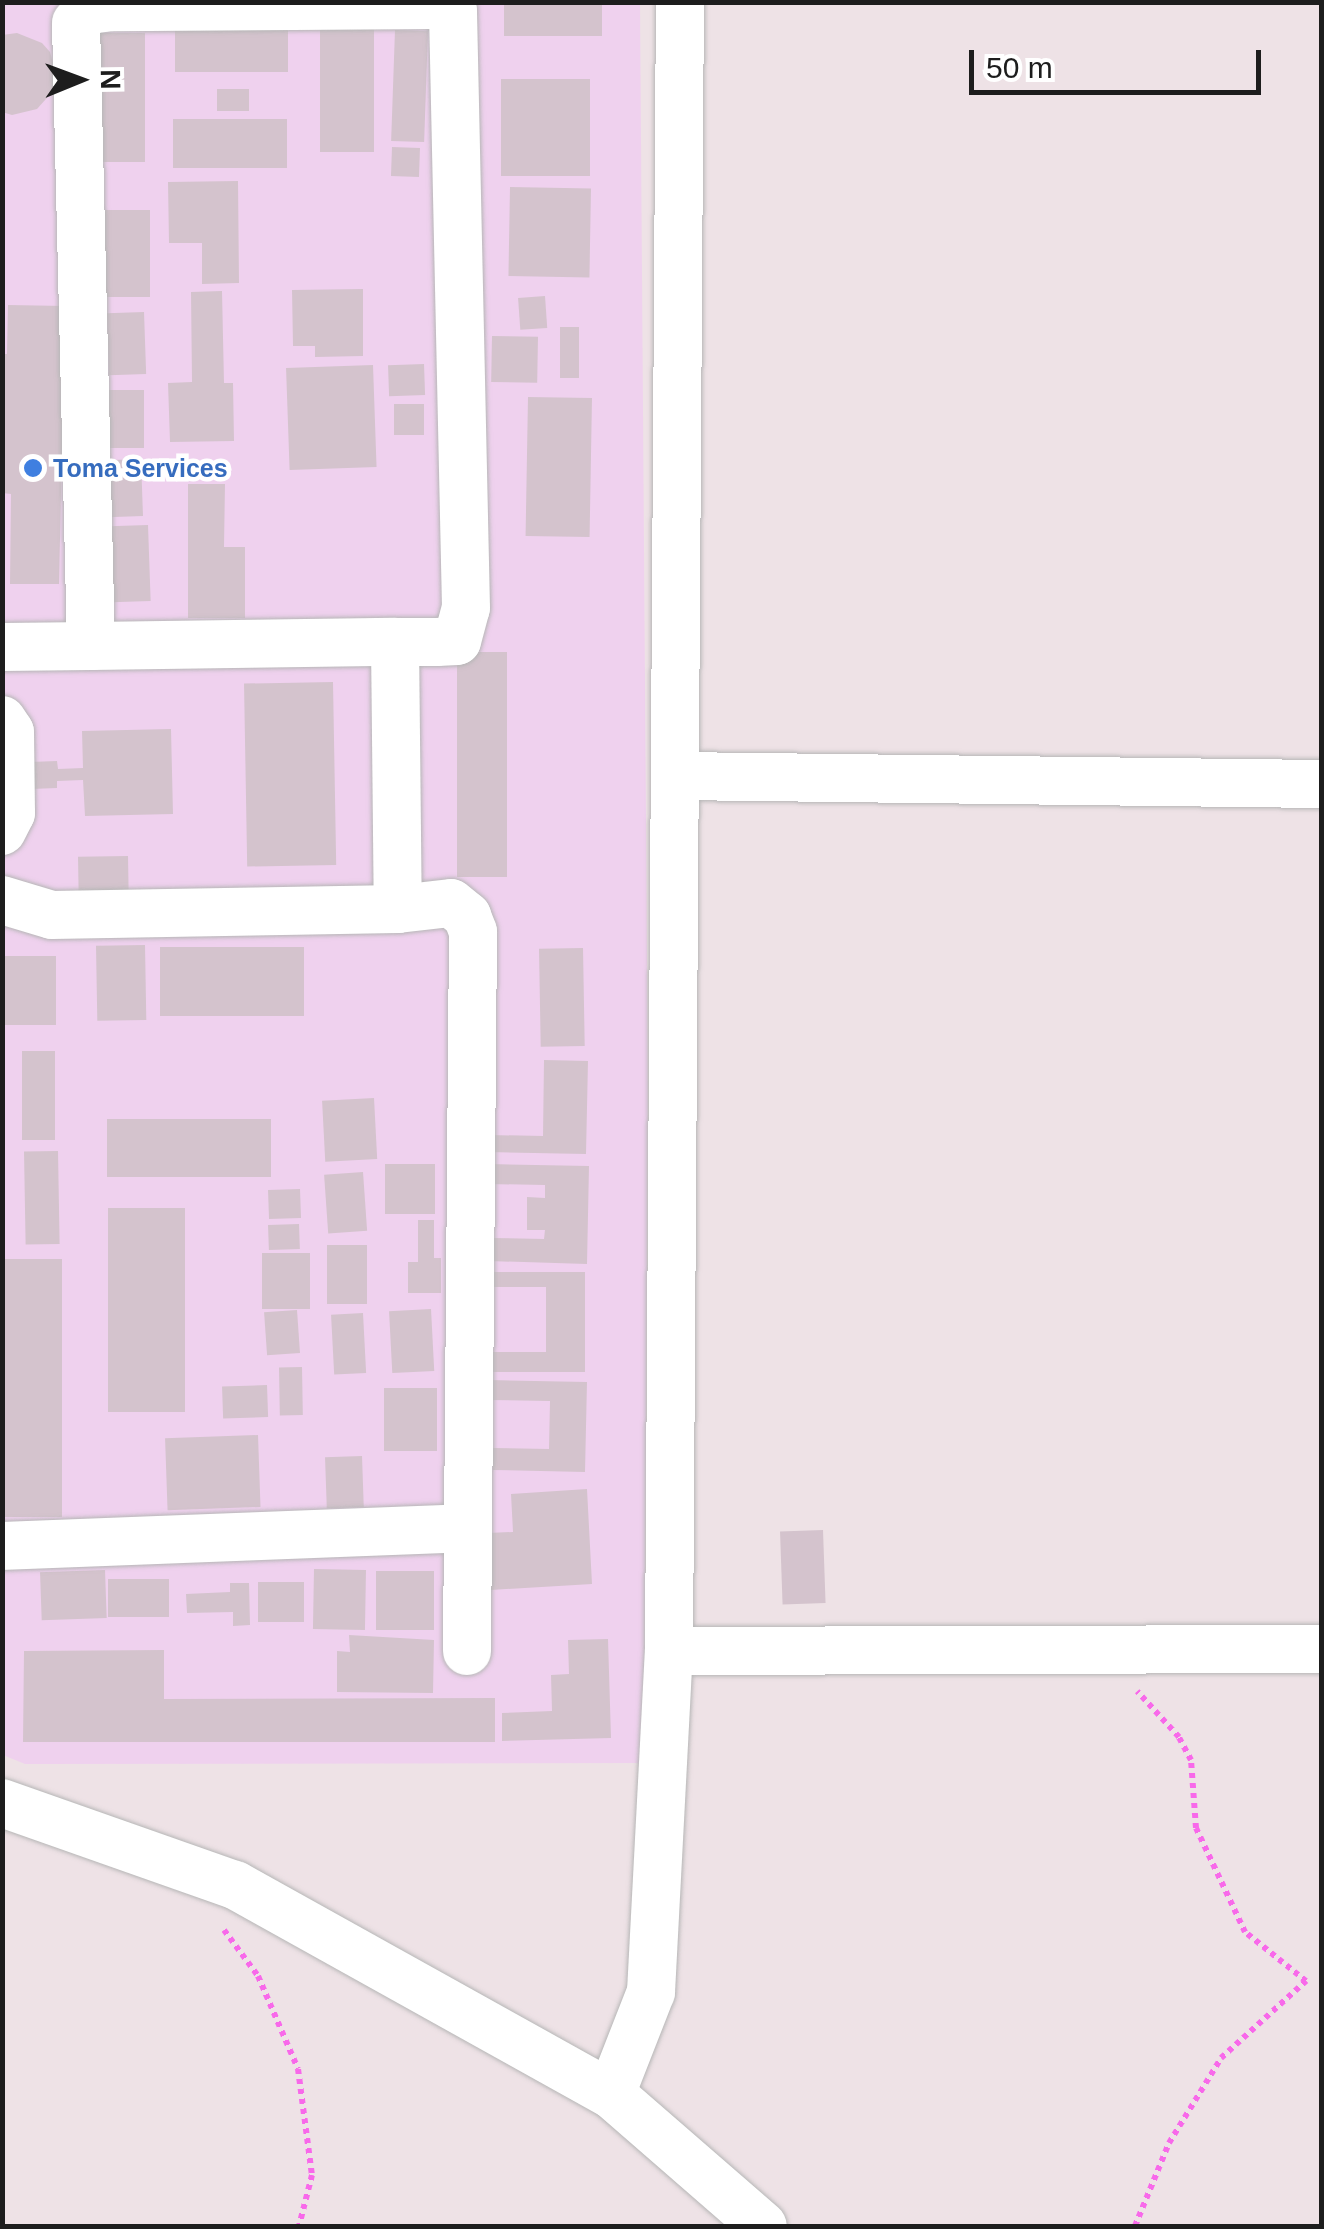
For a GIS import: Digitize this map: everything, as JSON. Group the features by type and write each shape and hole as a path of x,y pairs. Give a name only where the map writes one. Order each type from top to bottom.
{"street":[{"path":"611,2094 651,1992 669,1651 680,2"},
{"path":"2,646 90,646 395,642 457,640 466,608 454,11 436,5 112,7 89,10 76,23 90,646"},
{"path":"395,642 398,909"},
{"path":"2,720 10,732 11,813 2,831"},
{"path":"676,776 1322,784"},
{"path":"2,900 52,915 398,909 451,903 467,916 474,932 467,1651"},
{"path":"2,1546 466,1528"},
{"path":"669,1651 1322,1649"},
{"path":"2,1803 235,1885 611,2094 763,2226"}],"path":[{"path":"1098,1649 1179,1737 1191,1760 1196,1828 1244,1932 1306,1981 1222,2058 1169,2144 1135,2226"},
{"path":"216,1918 258,1976 298,2069 312,2175 299,2226"}],"shaded area":[{"path":"2,3 640,3 648,1093 644,1763 25,1764 3,1755"}],"building":[{"path":"504,2 602,2 602,36 504,36"},
{"path":"175,24 288,24 288,72 175,72"},
{"path":"320,29 374,29 374,152 320,152"},
{"path":"395,30 428,31 424,142 391,141"},
{"path":"17,33 42,43 50,52 57,77 54,90 37,109 12,115 2,112 2,35"},
{"path":"98,33 145,33 145,162 98,162"},
{"path":"501,79 590,79 590,176 501,176"},
{"path":"217,89 249,89 249,111 217,111"},
{"path":"173,119 287,119 287,168 173,168"},
{"path":"392,147 420,148 419,177 391,176"},
{"path":"238,181 239,283 202,284 202,243 169,243 168,182"},
{"path":"510,187 591,188 589,277 508,276"},
{"path":"102,210 150,210 150,297 102,297"},
{"path":"363,289 363,356 315,357 315,346 293,346 292,290"},
{"path":"222,291 224,383 233,383 234,441 170,442 168,383 192,382 191,292"},
{"path":"545,296 547,328 520,330 518,298"},
{"path":"8,305 65,306 59,584 10,584 11,494 2,493 2,354 7,354"},
{"path":"144,312 146,374 109,375 107,313"},
{"path":"560,327 579,327 579,378 560,378"},
{"path":"492,336 538,337 537,383 491,382"},
{"path":"424,364 425,395 389,396 388,365"},
{"path":"373,365 377,467 290,470 286,368"},
{"path":"106,390 144,390 144,448 106,448"},
{"path":"528,397 592,398 590,537 526,536"},
{"path":"394,404 424,404 424,435 394,435"},
{"path":"141,459 143,516 107,517 105,460"},
{"path":"188,484 225,484 224,547 245,547 245,618 188,618"},
{"path":"148,525 151,601 112,602 109,526"},
{"path":"457,652 507,652 507,877 457,877"},
{"path":"333,682 336,865 247,867 244,684"},
{"path":"171,729 173,814 85,816 83,780 57,781 57,788 31,789 30,762 57,761 58,769 83,768 82,731"},
{"path":"128,856 129,898 79,899 78,857"},
{"path":"145,945 146,1020 97,1021 96,946"},
{"path":"160,947 304,947 304,1016 160,1016"},
{"path":"583,948 585,1046 541,1047 539,949"},
{"path":"3,956 56,956 56,1025 3,1025"},
{"path":"22,1051 55,1051 55,1140 22,1140"},
{"path":"544,1060 588,1061 586,1154 488,1152 489,1135 543,1136"},
{"path":"374,1098 377,1159 325,1162 322,1101"},
{"path":"107,1119 271,1119 271,1177 107,1177"},
{"path":"58,1151 60,1244 26,1245 24,1152"},
{"path":"385,1164 435,1164 435,1214 385,1214"},
{"path":"489,1164 589,1166 587,1264 489,1261 490,1238 544,1239 545,1230 527,1230 527,1197 545,1198 545,1185 489,1184"},
{"path":"363,1172 367,1231 328,1234 324,1175"},
{"path":"300,1189 301,1218 269,1219 268,1190"},
{"path":"108,1208 185,1208 185,1412 108,1412"},
{"path":"418,1220 434,1220 434,1258 441,1258 441,1293 408,1293 408,1262 418,1262"},
{"path":"299,1224 300,1249 269,1250 268,1225"},
{"path":"327,1245 367,1245 367,1304 327,1304"},
{"path":"262,1253 310,1253 310,1309 262,1309"},
{"path":"2,1259 62,1259 62,1517 2,1517"},
{"path":"494,1272 585,1272 585,1372 485,1372 485,1352 546,1352 546,1287 494,1287"},
{"path":"431,1309 434,1371 392,1373 389,1311"},
{"path":"297,1310 300,1353 267,1355 264,1312"},
{"path":"363,1313 366,1373 334,1375 331,1315"},
{"path":"279,1367 302,1367 303,1415 280,1415"},
{"path":"489,1380 587,1382 585,1472 493,1470 493,1448 549,1449 550,1401 489,1400"},
{"path":"267,1385 268,1417 223,1419 222,1387"},
{"path":"384,1388 437,1388 437,1451 384,1451"},
{"path":"258,1435 261,1507 168,1510 165,1438"},
{"path":"362,1456 364,1507 327,1508 325,1457"},
{"path":"587,1489 592,1584 491,1590 488,1533 513,1532 511,1494"},
{"path":"823,1530 826,1603 783,1604 780,1532"},
{"path":"314,1569 366,1570 365,1630 313,1629"},
{"path":"105,1570 107,1618 42,1620 40,1572"},
{"path":"376,1571 434,1571 434,1630 376,1630"},
{"path":"108,1579 169,1579 169,1617 108,1617"},
{"path":"258,1582 304,1582 304,1622 258,1622"},
{"path":"230,1583 249,1583 250,1625 233,1626 233,1612 187,1613 186,1594 230,1592"},
{"path":"349,1635 434,1640 433,1693 337,1692 337,1651 350,1652"},
{"path":"608,1639 611,1738 502,1741 502,1713 552,1711 551,1675 569,1674 568,1640"},
{"path":"164,1650 164,1699 495,1698 495,1742 23,1742 24,1651"}],"place":[{"name":"Toma Services","path":"33,468"}]}
